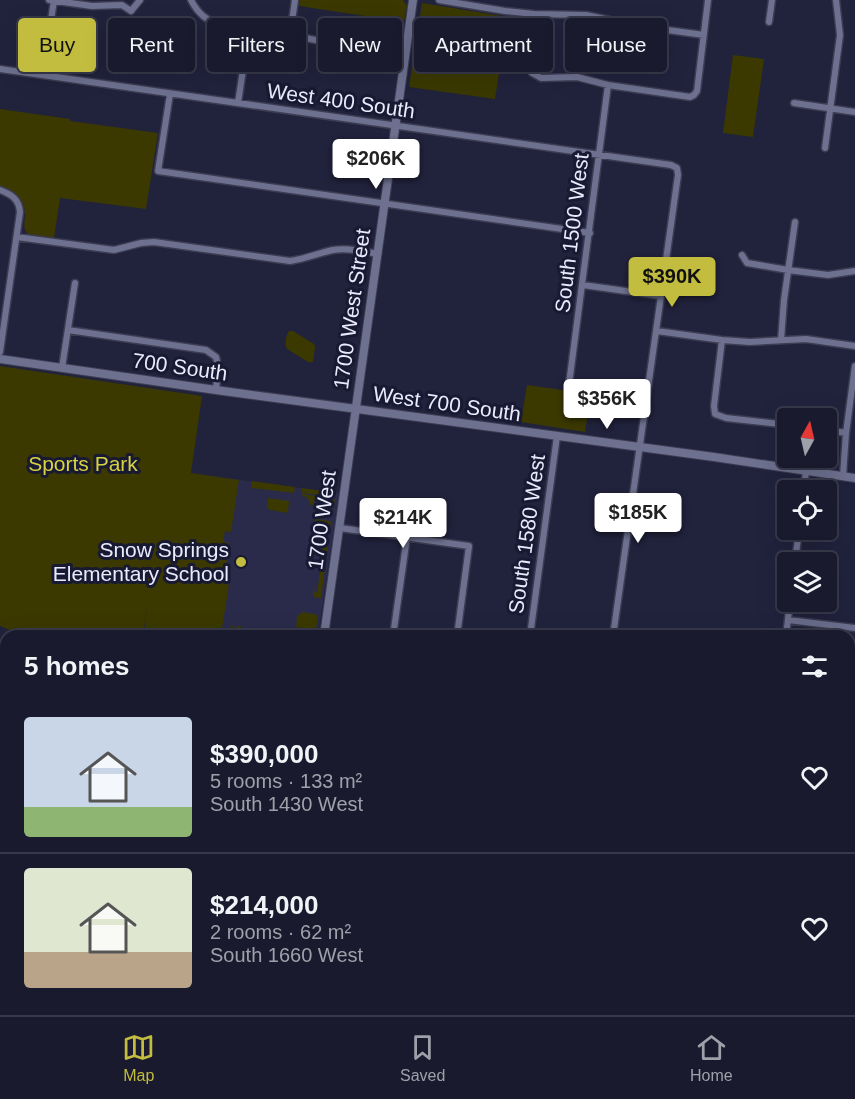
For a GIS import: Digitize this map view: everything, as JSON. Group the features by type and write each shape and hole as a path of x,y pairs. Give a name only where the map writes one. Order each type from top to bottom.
{"street":[{"path":"43,75 52,0 92,6 122,5 131,11"},
{"path":"128,0 131,11"},
{"path":"131,11 140,0"},
{"path":"191,0 199,13 207,19"},
{"path":"292,18 295,0"},
{"name":"1700 West Street","path":"356,410 413,0"},
{"path":"439,0 534,14 586,15 638,26 704,35"},
{"path":"534,14 537,31 532,73 541,78 577,77 608,86 690,97 697,91 708,0"},
{"path":"769,22 771,0"},
{"path":"825,148 840,35 836,0"},
{"name":"West 400 South","path":"0,69 670,165 677,168 678,175 661,296"},
{"path":"238,103 243,72"},
{"name":"South 1500 West","path":"608,86 569,384 646,396"},
{"path":"170,94 158,171 590,233"},
{"path":"794,103 855,112"},
{"path":"0,190 11,195 18,203 20,212 3,314 0,352"},
{"path":"781,340 781,323 795,222"},
{"path":"17,237 114,250 154,242 290,261 332,250 345,249 378,254"},
{"path":"742,255 747,263 788,270 828,275 855,271"},
{"path":"62,368 75,283"},
{"path":"583,285 661,296 614,630"},
{"path":"68,330 206,350 216,357 218,366 216,390"},
{"path":"657,330 722,340 750,342 806,339 855,346"},
{"path":"722,340 715,414 726,418 777,424"},
{"name":"700 South","path":"0,359 356,410"},
{"path":"843,476 855,366"},
{"name":"West 700 South","path":"356,410 855,478"},
{"name":"1700 West","path":"325,630 356,410"},
{"path":"837,432 846,433"},
{"name":"South 1580 West","path":"531,630 557,436"},
{"path":"805,480 806,471"},
{"path":"340,528 469,546 458,630"},
{"path":"394,630 407,537"},
{"path":"787,630 789,612"},
{"path":"788,620 855,628"}],"shaded area":[{"name":"Snow Springs Elementary School","path":"167,470 339,493 319,630 144,630"}],"green space":[{"path":"300,0 403,0 407,6 404,22 402,18 378,18 299,6"},
{"path":"422,3 508,17 508,18 420,18"},
{"path":"414,55 414,72 499,72 495,99 409,87"},
{"path":"733,55 764,59 753,137 723,133"},
{"path":"0,109 158,133 146,209 60,198 54,238 28,234 24,227 25,209 21,200 10,190 0,186"},
{"path":"289,331 293,331 314,344 313,362 308,362 287,349 286,340"},
{"name":"Sports Park","path":"0,366 202,396 191,473 239,480 231,532 225,531 223,542 229,543 224,583 229,585 222,628 230,629 233,625 233,630 145,630 147,606 144,630 10,630 0,626"},
{"path":"527,385 591,394 585,432 521,422"},
{"path":"252,481 295,487 294,493 251,488"},
{"path":"302,488 336,493 333,497 302,493"},
{"path":"301,495 333,499 335,501 333,509 329,508 329,504 314,500 311,506 308,498"},
{"path":"268,498 289,501 288,513 267,508"},
{"path":"315,519 331,521 329,534 313,532"},
{"path":"321,542 328,542 328,545 321,598 314,597 313,590 317,593 323,551 319,545"},
{"path":"303,612 318,615 316,630 296,627 297,616"}],"place":[{"name":"Snow Springs Elementary School","path":"241,562"}]}
